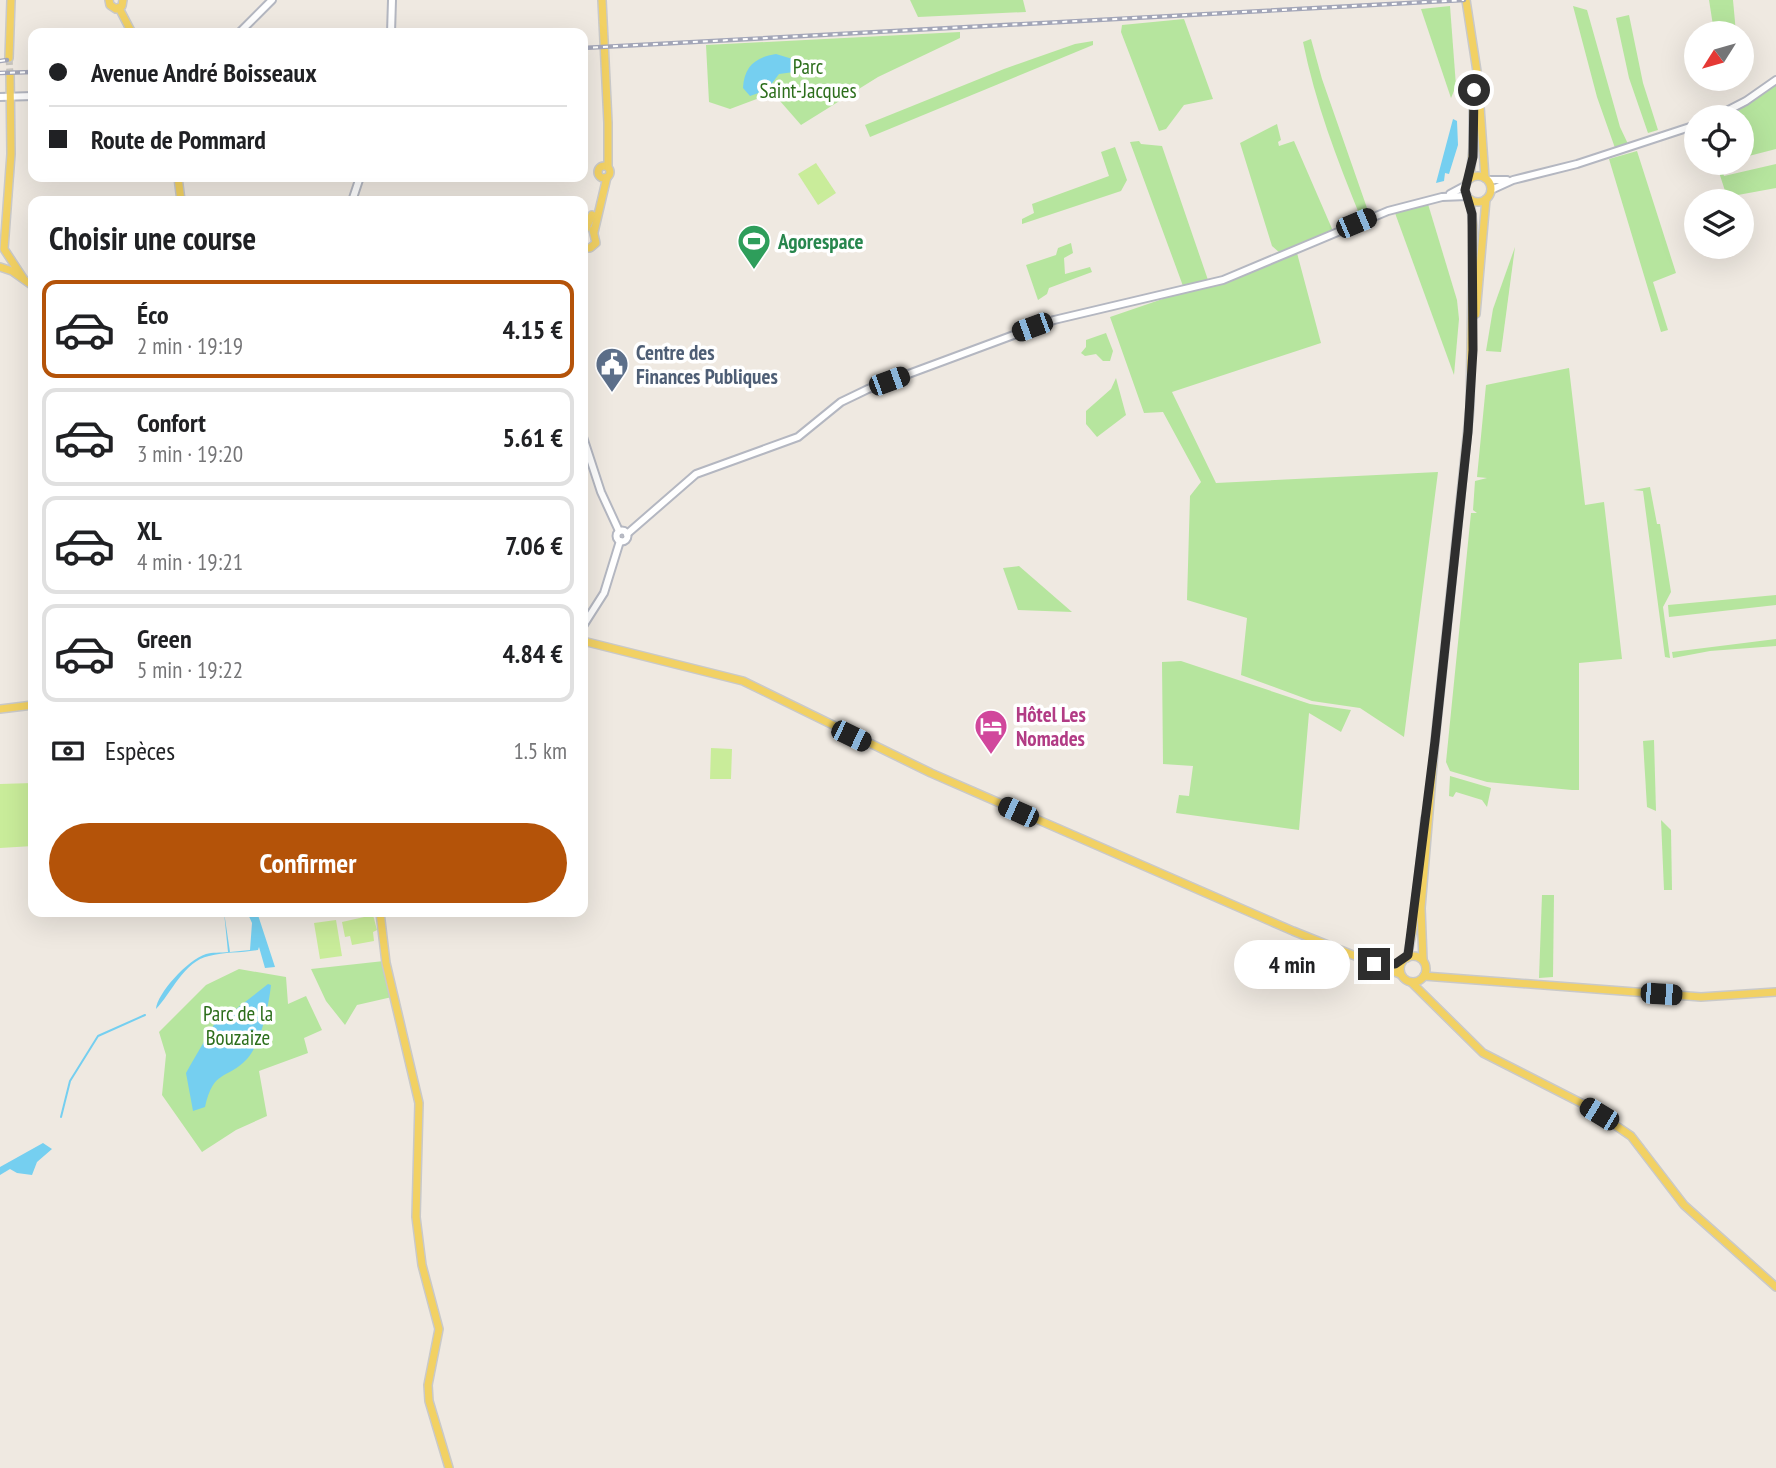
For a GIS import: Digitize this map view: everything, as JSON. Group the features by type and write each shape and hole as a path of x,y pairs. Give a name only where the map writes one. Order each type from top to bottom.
{"main road":[{"path":"9,55 11,0"},
{"path":"109,0 112,8 121,4 130,28"},
{"path":"244,28 272,0"},
{"path":"391,28 392,0"},
{"path":"588,220 596,204 603,177 610,172 605,166 602,0"},
{"path":"602,0 605,166"},
{"path":"1466,0 1478,78 1487,179 1491,190"},
{"path":"620,541 626,539 627,534 700,471 798,437 850,397 1054,320 1223,280 1297,251 1370,217 1442,197 1465,186 1470,178 1474,105 1468,16"},
{"path":"10,74 11,154 4,233 5,254 23,278"},
{"path":"1738,105 1776,80"},
{"path":"0,97 28,96"},
{"path":"1401,974 1413,929 1435,741 1468,432 1486,199 1491,190 1513,180 1684,130"},
{"path":"588,247 597,241 594,232 603,177"},
{"path":"1470,178 1513,180"},
{"path":"1465,186 1469,198 1473,350"},
{"path":"1442,197 1469,198 1478,202 1486,199"},
{"path":"588,230 594,232"},
{"path":"0,246 4,233"},
{"path":"0,267 28,282"},
{"path":"588,453 619,531 617,536 620,541 604,593 588,618"},
{"path":"619,531 627,534"},
{"path":"588,642 743,681 931,774 1401,974 1488,1056 1587,1107 1631,1136 1684,1205 1776,1287"},
{"path":"0,709 28,706"},
{"path":"1430,1002 1423,978 1421,908 1435,741"},
{"path":"381,917 386,963 419,1103 416,1217 422,1265 439,1329 438,1346 428,1385 429,1401 449,1468"},
{"path":"1366,961 1392,965 1415,956 1437,971 1463,977"},
{"path":"1411,982 1423,978 1463,977 1701,997 1776,992"}],"green space":[{"path":"910,0 1023,0 1026,12 918,17"},
{"path":"1709,0 1733,0 1735,21 1712,21"},
{"path":"1450,6 1456,86 1451,98 1421,9"},
{"path":"1573,6 1587,10 1620,127 1628,144 1615,148 1597,97"},
{"path":"1629,15 1643,83 1658,130 1648,133 1629,78 1616,18"},
{"path":"1184,19 1213,99 1184,105 1166,129 1159,131 1121,32 1122,25"},
{"name":"Parc Saint-Jacques","path":"960,32 960,38 878,77 801,125 773,93 730,109 709,102 706,45"},
{"path":"1311,39 1322,79 1367,208 1360,216 1320,108 1303,42"},
{"path":"1093,41 1093,45 870,137 865,125 1004,69 1075,44"},
{"path":"1776,84 1776,149 1754,155 1754,105 1744,105"},
{"path":"1277,124 1281,140 1278,142 1279,146 1294,141 1333,231 1280,253 1272,246 1240,143"},
{"path":"1139,141 1141,144 1162,146 1208,280 1183,286 1130,142"},
{"path":"1115,147 1127,180 1121,191 1022,224 1022,219 1034,213 1032,204 1109,176 1101,152"},
{"path":"1637,151 1676,273 1653,282 1668,330 1661,332 1609,159"},
{"path":"816,163 836,193 818,205 798,174"},
{"path":"1776,164 1776,188 1754,192 1754,189 1724,189 1720,175 1754,175 1754,169"},
{"path":"1428,204 1457,300 1459,319 1454,375 1395,213"},
{"path":"1071,243 1073,253 1064,258 1065,274 1090,267 1092,272 1049,288 1047,294 1038,300 1026,265 1056,255 1058,248"},
{"path":"1515,247 1501,352 1486,351 1493,309"},
{"path":"1297,253 1321,343 1172,392 1216,483 1438,472 1404,737 1360,708 1312,701 1241,675 1247,618 1187,600 1190,496 1201,482 1163,412 1144,413 1110,317"},
{"path":"1106,333 1113,351 1110,361 1103,361 1096,354 1085,356 1081,353 1086,347 1086,340"},
{"path":"1569,368 1585,505 1604,502 1622,659 1579,663 1579,790 1487,782 1450,771 1446,762 1471,513 1477,513 1473,510 1475,481 1487,478 1477,477 1486,385"},
{"path":"1116,378 1126,415 1097,437 1086,424 1086,411 1111,389"},
{"path":"1650,487 1657,524 1660,524 1671,592 1663,607 1670,658 1665,657 1643,491 1633,490"},
{"path":"1019,566 1072,612 1018,610 1003,568"},
{"path":"1776,595 1776,605 1669,617 1668,605"},
{"path":"1776,639 1776,646 1710,651 1673,658 1672,652"},
{"path":"1181,661 1310,704 1351,710 1341,732 1309,713 1299,830 1176,813 1179,795 1189,796 1193,766 1163,764 1162,662"},
{"path":"1654,740 1656,811 1647,807 1643,741"},
{"path":"711,748 732,749 731,779 710,779"},
{"path":"1450,776 1491,788 1487,807 1482,800 1456,792 1453,797 1449,796"},
{"path":"28,783 28,846 0,848 0,784"},
{"path":"1661,820 1671,830 1672,890 1664,890"},
{"path":"1542,895 1554,895 1553,977 1539,978"},
{"path":"374,917 377,930 373,932 374,941 352,945 350,936 345,937 342,922"},
{"path":"336,920 342,956 320,959 314,923"},
{"path":"384,961 392,997 357,1005 345,1025 326,1001 311,969"},
{"name":"Parc de la Bouzaize","path":"239,969 286,977 288,1004 306,996 322,1030 304,1038 308,1053 259,1071 267,1116 236,1130 202,1152 162,1095 166,1055 159,1032 206,985"}],"water":[{"path":"776,54 799,61 809,70 779,74 767,90 750,96 743,88 749,68 757,60"},
{"path":"1453,119 1457,121 1458,145 1449,174 1445,173 1444,181 1436,183"},
{"path":"224,917 230,952 250,950 252,923 249,917 259,917 275,967 265,968 259,947 258,950 200,959 185,971 156,1009 167,987 190,963 206,954 228,952"},
{"path":"268,984 271,985 266,1013 252,1052 240,1066 217,1080 212,1086 205,1107 193,1111 186,1073 219,1016 236,1009"},
{"path":"43,1143 52,1149 37,1162 32,1175 10,1169 0,1175 0,1167"}],"waterway":[{"path":"61,1117 70,1081 98,1036 145,1015"}],"tunnel":[{"path":"9,58 10,74"}],"railway":[{"path":"588,48 1464,0"},
{"path":"0,61 7,60"},
{"path":"0,73 28,72"}],"place":[{"name":"Agorespace","path":"754,271"},
{"name":"Centre des Finances Publiques","path":"612,394"},
{"name":"Hôtel Les Nomades","path":"991,756"}],"route":[{"path":"1374,964 1366,961 1395,964 1402,962 1408,955 1435,741 1471,388 1472,214 1465,190 1473,157 1474,90"}]}
